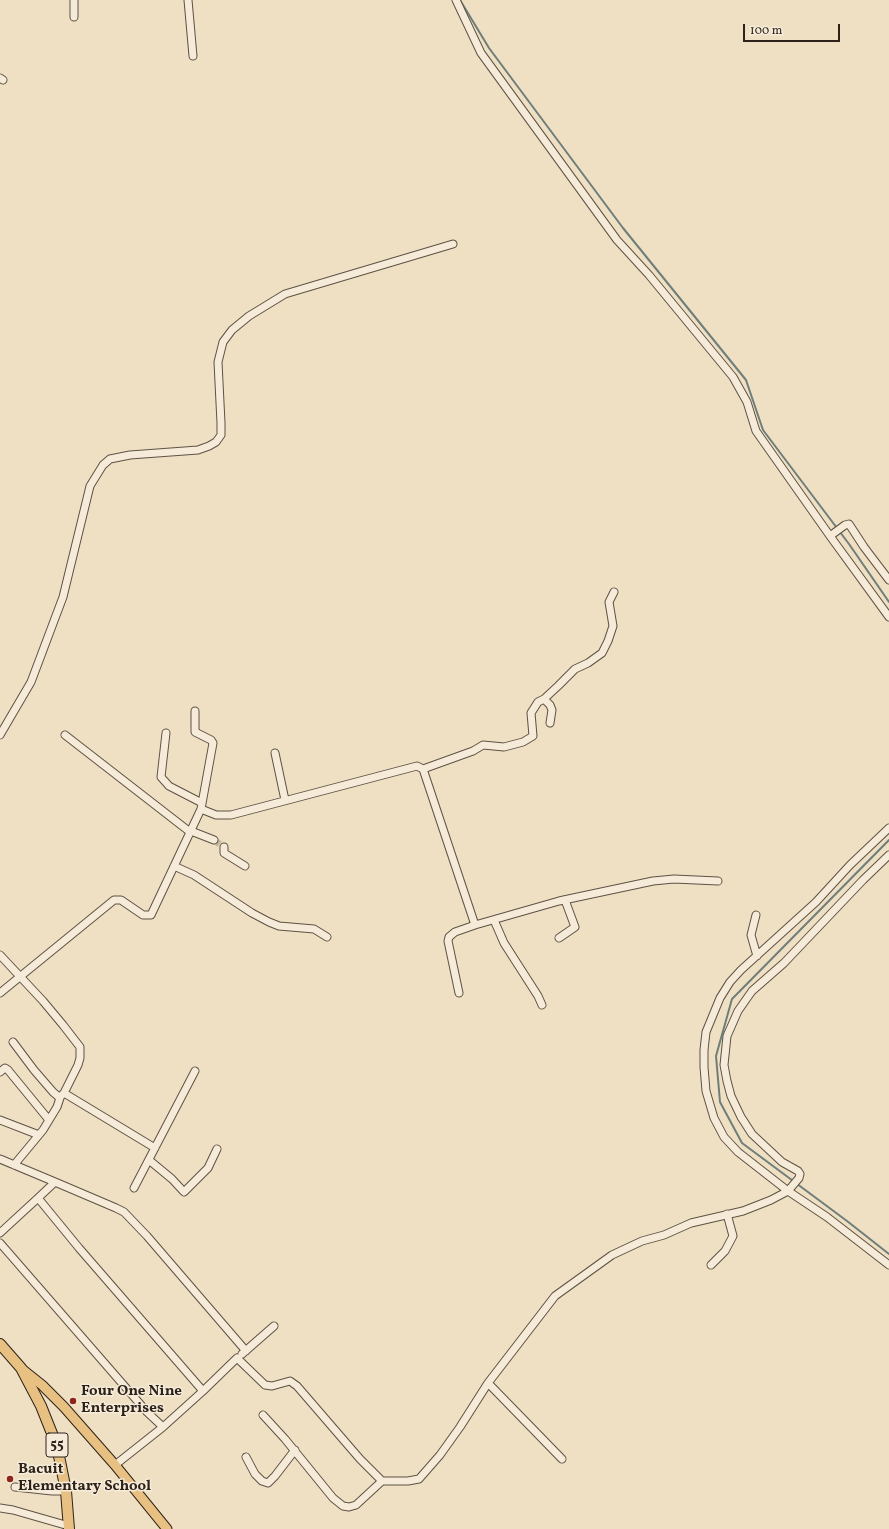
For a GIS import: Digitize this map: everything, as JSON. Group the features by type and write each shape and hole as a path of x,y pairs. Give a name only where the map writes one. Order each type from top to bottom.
{"highway":[{"name":"55","path":"0,1344 21,1368 41,1406 57,1446 66,1491 69,1528"}],"main road":[{"path":"21,1368 64,1406 168,1529"}],"street":[{"path":"74,0 74,17"},
{"path":"188,0 193,56"},
{"path":"456,0 481,53 617,240 649,275 733,377 747,402 756,430 832,534 889,617"},
{"path":"0,735 31,682 60,604 90,486 103,465 110,459 130,455 198,450 216,442 221,435 218,362 223,342 232,330 249,316 285,294 453,244"},
{"path":"832,534 848,523 889,580"},
{"path":"423,769 473,751 483,745 504,747 523,742 533,736 531,712 538,702 544,699 575,669 588,663 602,653 613,626 609,602 614,592"},
{"path":"544,699 550,705 552,710 550,723"},
{"path":"0,993 114,900 121,900 143,915 151,915 201,806 213,743 211,740 195,732 195,711"},
{"path":"166,733 160,777 169,786 216,815 231,815 418,766 423,769 475,925"},
{"path":"65,735 190,832 214,840"},
{"path":"275,753 285,800"},
{"path":"889,828 850,865 816,902 741,970 730,982 713,1013 706,1032 704,1050 706,1091 714,1118 724,1137 738,1152 827,1217 889,1265"},
{"path":"224,847 224,853 246,866"},
{"path":"263,1415 295,1450 333,1498 343,1506 349,1507 356,1505 382,1481 408,1481 419,1479 440,1455 488,1383 555,1296 612,1255 642,1241 664,1235 691,1223 743,1211 771,1200 789,1190 799,1178 800,1174 798,1171 782,1162 752,1134 741,1117 731,1096 724,1065 727,1036 738,1011 752,991 784,963 862,880 889,855"},
{"path":"174,866 194,875 252,913 269,922 279,926 314,929 327,937"},
{"path":"459,993 448,941 449,937 455,932 565,900 653,881 674,879 718,881"},
{"path":"559,938 575,927 565,900"},
{"path":"756,914 751,935 757,956"},
{"path":"494,920 504,943 538,996 542,1005"},
{"path":"0,955 63,1024 80,1047 80,1058 78,1065 57,1107 38,1135 14,1165"},
{"path":"12,1042 52,1092 62,1096 155,1148"},
{"path":"0,1072 5,1068 8,1070 49,1120"},
{"path":"134,1188 195,1071"},
{"path":"0,1120 38,1135"},
{"path":"148,1160 172,1179 184,1192 208,1168 217,1148"},
{"path":"0,1159 124,1212 147,1236 246,1351"},
{"path":"0,1233 55,1182"},
{"path":"38,1198 79,1248 203,1391"},
{"path":"711,1264 725,1251 733,1236 727,1214"},
{"path":"0,1244 142,1407 162,1427"},
{"path":"115,1465 162,1427 274,1326"},
{"path":"237,1358 265,1385 272,1386 290,1381 297,1386 360,1459 382,1481"},
{"path":"488,1383 562,1458"},
{"path":"246,1458 255,1474 262,1481 268,1483 295,1450"},
{"path":"15,1488 66,1491"},
{"path":"0,1508 13,1510 69,1528"}],"waterway":[{"path":"460,0 489,48 623,228 746,380 763,430 849,544 889,602"},
{"path":"889,840 732,999 716,1056 720,1102 742,1143 889,1254"}],"tunnel":[{"path":"214,840 224,847"}],"place":[{"name":"Four One Nine Enterprises","path":"73,1401"},
{"name":"Bacuit Elementary School","path":"10,1479"}]}
